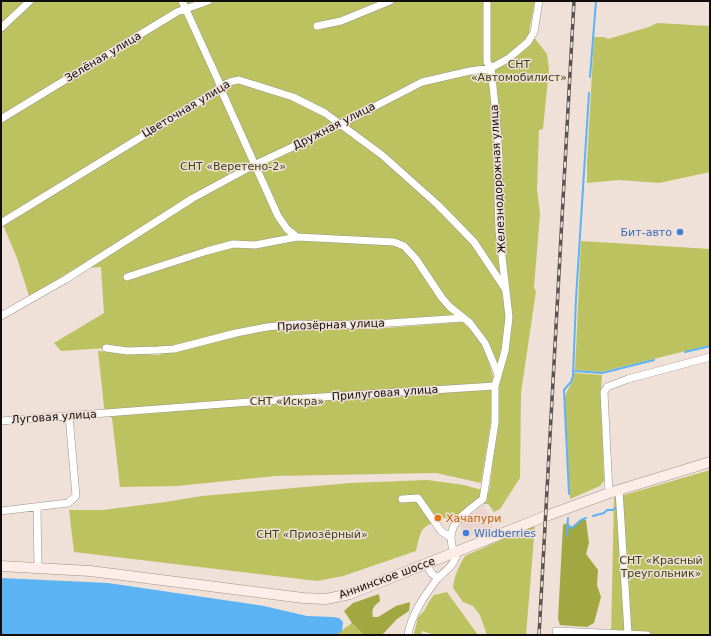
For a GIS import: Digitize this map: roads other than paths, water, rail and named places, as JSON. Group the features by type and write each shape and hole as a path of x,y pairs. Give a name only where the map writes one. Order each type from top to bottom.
{"main road":[{"name":"Аннинское шоссе","path":"1,566 90,571 302,598 326,599 350,594 522,525 614,492 710,462"}],"street":[{"path":"1,28 30,1"},
{"path":"182,1 278,216 287,229 297,237"},
{"name":"Зелёная улица","path":"1,119 177,12 208,1"},
{"path":"317,26 341,21 390,1"},
{"name":"Железнодорожная улица","path":"450,537 452,529 459,519 483,498 495,423 495,386 505,352 509,317 499,231 499,158 496,114 491,68 487,62 487,1"},
{"path":"491,68 509,58 528,42 534,32 539,1"},
{"name":"Дружная улица","path":"1,316 66,279 193,198 254,165 341,124 422,82 470,71 491,68"},
{"name":"Цветочная улица","path":"2,223 213,93 220,86 230,80 239,80 293,97 325,113 382,155 438,205 474,242 506,290"},
{"path":"127,277 207,250 233,244 255,245 297,237 394,242 404,246 416,259 442,298 450,307 470,323 485,343 498,374"},
{"name":"Приозёрная улица","path":"106,348 127,351 174,349 236,333 267,327 298,324 375,324 463,318"},
{"path":"628,633 604,392 607,387 628,379 710,357"},
{"name":"Прилуговая улица","path":"107,414 290,399 495,386"},
{"name":"Луговая улица","path":"1,421 107,414"},
{"path":"1,511 68,503 76,496 69,416"},
{"path":"402,499 418,498 441,531 450,537 451,544 456,552 456,558 438,578 415,612 408,635"},
{"path":"37,507 38,568"},
{"path":"427,564 431,573 438,578"},
{"path":"556,630 647,635"}],"water":[{"path":"1,578 108,583 264,606 307,616 339,618 343,622 342,631 335,635 1,635"}],"waterway":[{"path":"590,77 596,1"},
{"path":"569,494 564,390 571,382 573,376 576,299 589,93"},
{"path":"685,352 710,346"},
{"path":"574,371 602,373 654,360"},
{"path":"593,516 615,508"},
{"path":"567,536 568,518"},
{"path":"567,526 572,528 581,520 586,518"}],"railway":[{"path":"539,635 574,1"}],"place":[{"name":"Бит-авто","path":"680,232"},
{"name":"Хачапури","path":"438,518"},
{"name":"Wildberries","path":"466,533"}],"park label":[{"name":"СНТ «Автомобилист»","path":"519,70"},
{"name":"СНТ «Веретено-2»","path":"233,166"},
{"name":"СНТ «Искра»","path":"287,401"},
{"name":"СНТ «Приозёрный»","path":"312,534"},
{"name":"СНТ «Красный Треугольник»","path":"661,566"}]}
